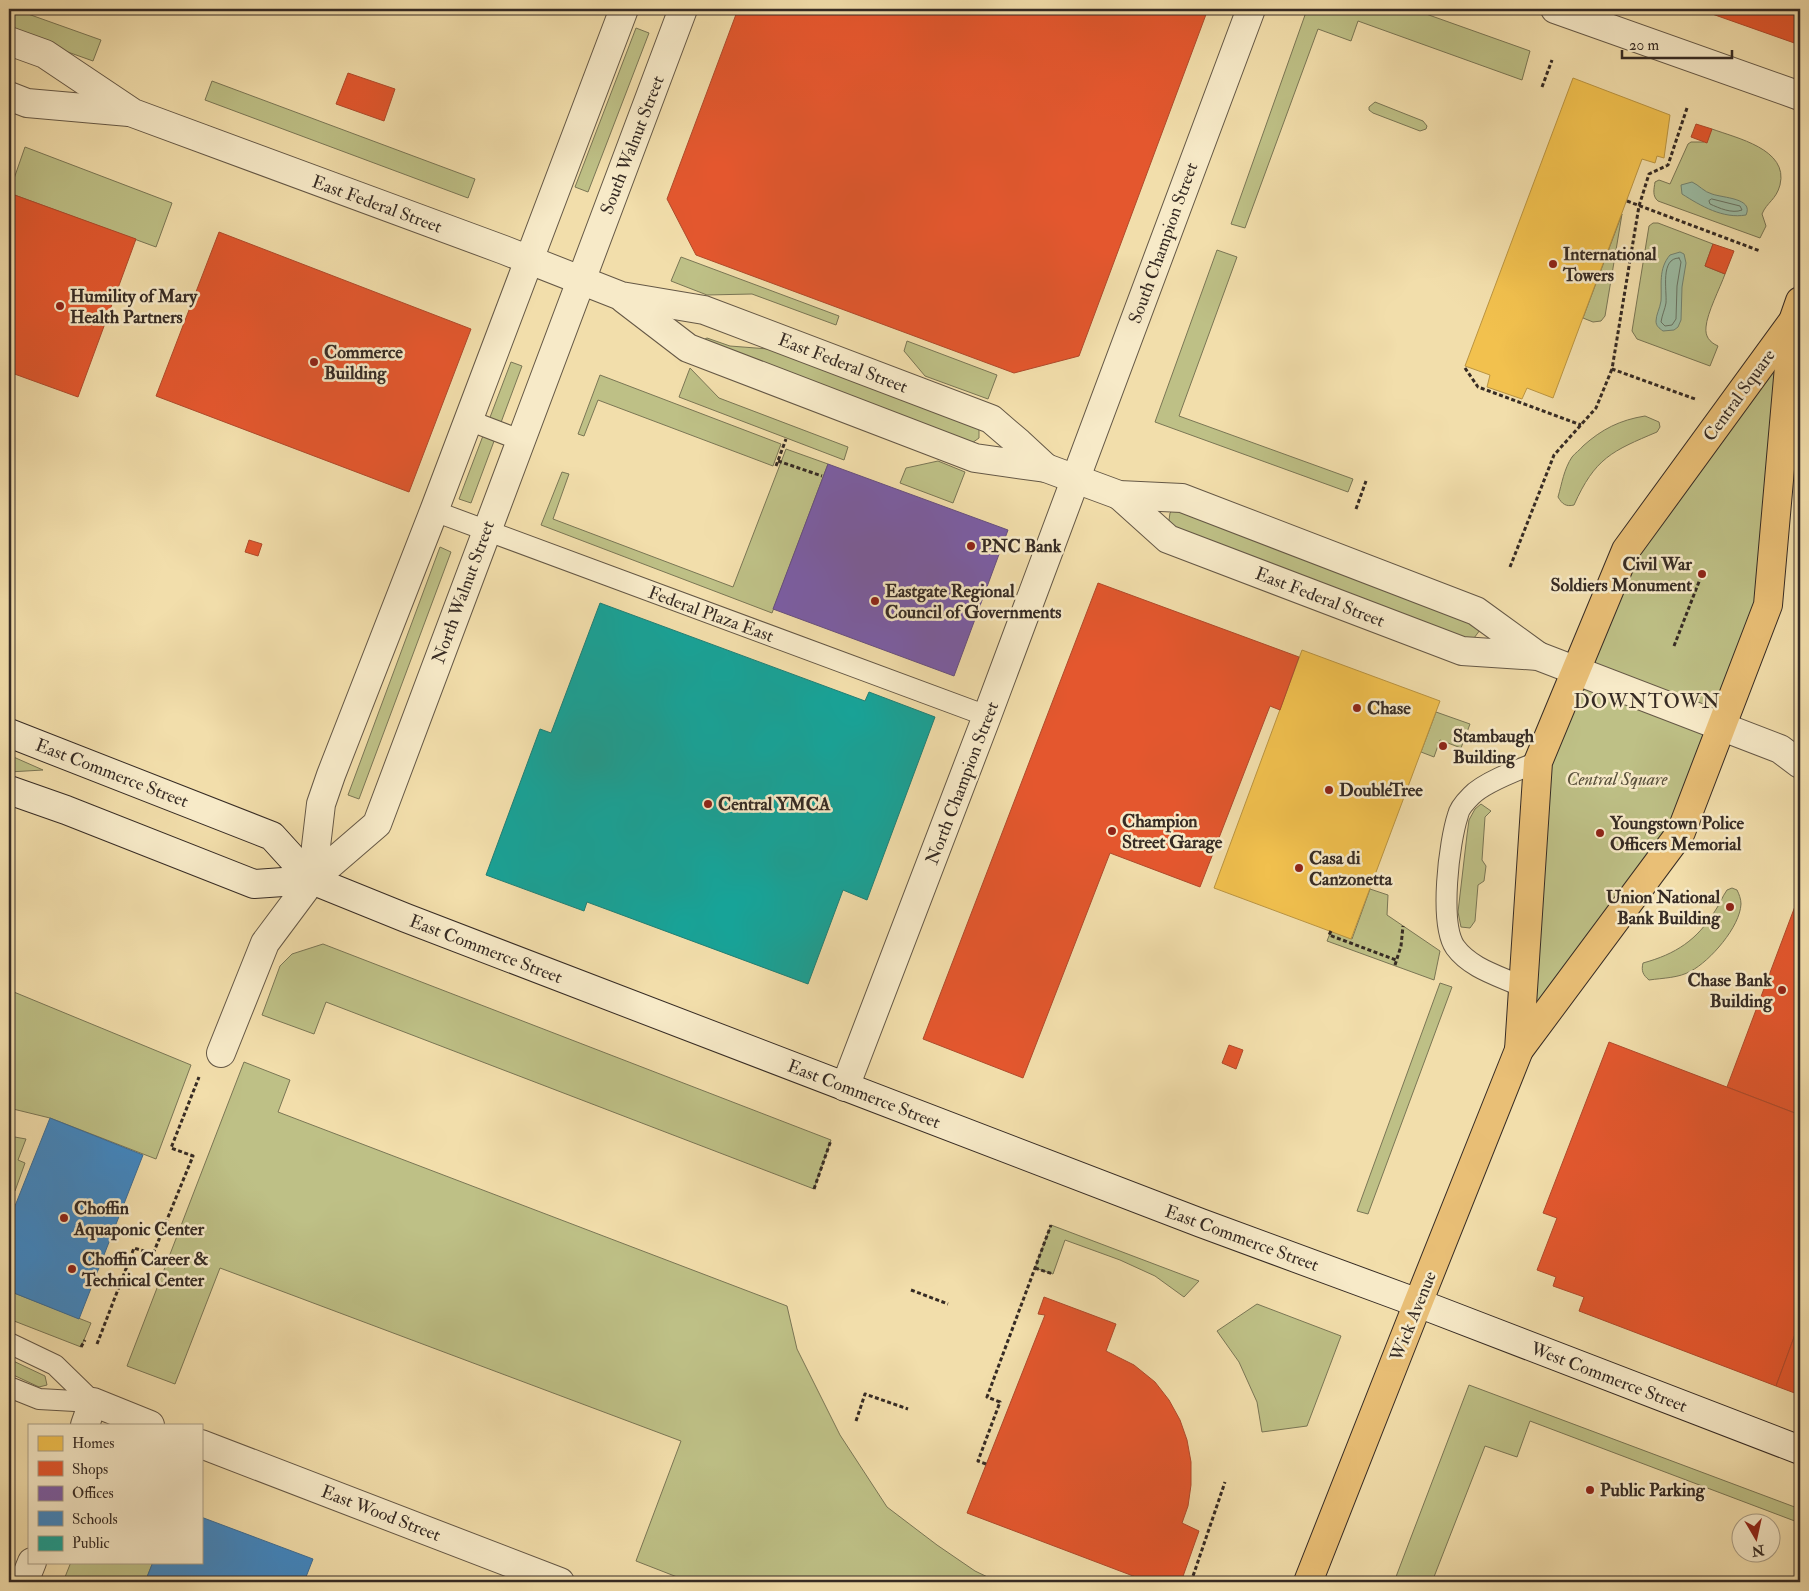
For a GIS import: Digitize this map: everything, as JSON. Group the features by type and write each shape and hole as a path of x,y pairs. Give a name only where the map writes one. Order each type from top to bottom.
{"main road":[{"name":"Central Square","path":"1519,1050 1538,762 1626,550 1796,311"},
{"name":"Central Square","path":"1519,1050 1681,832 1768,604 1796,311"},
{"name":"Wick Avenue","path":"1308,1582 1519,1050"}],"street":[{"path":"529,260 624,9"},
{"name":"South Walnut Street","path":"581,280 683,9"},
{"name":"South Champion Street","path":"1076,478 1251,9"},
{"path":"1555,9 1800,96"},
{"name":"East Federal Street","path":"9,41 45,54 133,113 621,296 704,310 991,419 1046,468"},
{"name":"East Federal Street","path":"9,96 27,103 133,113"},
{"name":"North Walnut Street","path":"312,880 321,804 331,775 529,260"},
{"name":"North Walnut Street","path":"212,1062 265,943 312,880 377,824 581,280"},
{"name":"East Federal Street","path":"621,296 688,348 975,458 1046,468 1119,495 1182,498 1476,611 1538,656 1794,754"},
{"name":"North Champion Street","path":"845,1087 1076,478"},
{"name":"East Federal Street","path":"1119,495 1168,539 1462,651 1538,656"},
{"name":"East Commerce Street","path":"9,733 272,836 312,880 845,1087 1201,1223 1418,1303"},
{"name":"East Commerce Street","path":"9,790 66,810 254,884 312,880"},
{"name":"West Commerce Street","path":"1418,1303 1800,1450"},
{"path":"89,1413 145,1424"},
{"name":"East Wood Street","path":"202,1444 560,1582"},
{"path":"24,1582 31,1564"}],"lane":[{"path":"468,420 520,440"},
{"name":"Federal Plaza East","path":"434,511 987,716"},
{"path":"1524,986 1472,964 1455,946 1447,926 1447,899 1451,845 1458,813 1472,795 1504,776 1538,762"},
{"path":"9,1343 55,1365 89,1413"},
{"path":"9,1387 39,1399 89,1413"}],"path":[{"path":"1542,87 1552,60"},
{"path":"1510,567 1554,454 1596,408 1612,369 1639,206 1649,174 1668,165 1687,108"},
{"path":"1627,201 1760,252"},
{"path":"1465,368 1478,387 1581,426"},
{"path":"1612,369 1695,399"},
{"path":"776,466 786,439"},
{"path":"778,461 822,476"},
{"path":"1356,509 1366,481"},
{"path":"1674,646 1702,574"},
{"path":"1394,966 1401,946 1403,926"},
{"path":"1330,931 1329,935 1396,960"},
{"path":"97,1344 134,1248 153,1254 193,1156 171,1148 212,1062"},
{"path":"814,1189 831,1140"},
{"path":"986,1464 978,1461 1000,1402 987,1397 1051,1225"},
{"path":"1035,1268 1053,1274"},
{"path":"911,1290 948,1304"},
{"path":"82,1347 85,1340"},
{"path":"856,1421 865,1394 908,1409"},
{"path":"1191,1582 1225,1482"}],"green space":[{"path":"9,9 14,9 101,40 93,61 9,31"},
{"path":"1310,9 1412,9 1530,51 1522,80 1358,21 1351,41 1318,29 1245,228 1231,224 1305,15"},
{"path":"636,28 649,33 588,192 575,187"},
{"path":"212,81 475,179 468,198 205,100"},
{"path":"1375,102 1423,121 1427,126 1426,129 1420,131 1373,113 1369,110 1369,107"},
{"path":"1712,129 1758,147 1777,162 1781,173 1780,185 1762,214 1766,226 1760,238 1658,201 1655,197 1655,182 1659,180 1670,184 1688,144 1691,142 1704,142"},
{"path":"25,147 172,203 156,247 9,193"},
{"path":"1622,214 1605,316 1601,321 1593,322 1583,318"},
{"path":"1653,223 1658,223 1713,244 1705,266 1725,274 1707,321 1707,336 1712,343 1718,346 1710,366 1637,339 1632,331 1649,226"},
{"path":"1217,250 1237,257 1179,416 1353,479 1348,492 1155,422"},
{"path":"681,257 839,316 836,325 752,294 707,295 671,281"},
{"name":"Central Square","path":"1793,321 1768,605 1681,832 1519,1050 1538,762 1626,550"},
{"path":"707,338 730,346 781,350 979,428 979,438 972,443 703,340"},
{"path":"907,341 997,375 988,399 925,376 904,351"},
{"path":"511,362 522,366 471,503 459,499"},
{"path":"690,368 719,398 848,447 844,460 679,397"},
{"path":"600,375 781,444 773,466 598,400 584,436 578,434"},
{"path":"1645,416 1659,422 1660,427 1657,432 1616,451 1606,458 1590,476 1574,505 1569,506 1563,503 1558,497 1565,471 1573,456 1604,430 1627,420"},
{"path":"786,449 828,464 772,613 541,525 562,472 569,474 553,519 733,587"},
{"path":"938,461 965,472 953,503 900,483 906,468"},
{"path":"1173,510 1178,510 1473,621 1480,630 1474,638 1466,638 1175,528 1169,520 1170,513"},
{"path":"440,547 451,552 359,799 348,795"},
{"path":"1436,712 1470,724 1461,748 1440,740 1434,757 1421,752"},
{"path":"9,755 43,770 9,772"},
{"path":"1481,804 1491,811 1485,817 1482,860 1486,866 1484,881 1478,885 1475,921 1470,928 1461,927 1458,912 1469,820 1475,809"},
{"path":"1732,888 1737,890 1740,897 1739,913 1730,933 1707,960 1686,973 1649,980 1642,971 1643,963 1676,950 1693,938 1708,921 1727,890"},
{"path":"1370,889 1388,895 1387,915 1440,951 1434,980 1327,941 1331,931 1352,939"},
{"path":"323,944 831,1140 814,1189 326,1002 314,1034 262,1015 280,966 292,954"},
{"path":"1440,983 1452,987 1368,1214 1357,1211"},
{"path":"9,990 191,1065 156,1159 50,1118 9,1108"},
{"path":"244,1062 290,1080 278,1112 787,1306 797,1349 840,1435 887,1507 975,1571 998,1582 690,1582 636,1561 681,1441 220,1268 175,1384 127,1366"},
{"path":"9,1136 26,1139 18,1160 25,1163 15,1191 9,1188"},
{"path":"1051,1225 1199,1281 1184,1297 1155,1276 1120,1260 1065,1240 1053,1274 1035,1268"},
{"path":"9,1291 91,1323 81,1347 9,1319"},
{"path":"1257,1304 1341,1336 1307,1426 1262,1432 1257,1402 1239,1362 1217,1331"},
{"path":"9,1359 45,1376 47,1385 39,1387 9,1373"},
{"path":"1469,1385 1800,1509 1800,1523 1782,1516 1782,1514 1776,1514 1530,1421 1517,1457 1485,1446 1432,1582 1394,1582"},
{"path":"70,1564 152,1564 145,1582 63,1582"}],"water":[{"path":"1692,182 1709,193 1742,202 1746,205 1746,215 1737,216 1721,213 1705,207 1682,194 1681,185"},
{"path":"1680,252 1684,254 1686,263 1682,287 1681,320 1678,327 1674,330 1663,331 1657,326 1656,321 1661,301 1662,271 1670,255"}],"building: Homes":[{"name":"International Towers","path":"1573,78 1670,115 1664,158 1657,156 1655,163 1642,159 1553,398 1527,388 1522,399 1487,387 1490,375 1465,366"},
{"name":"DoubleTree","path":"1302,650 1440,701 1351,939 1214,888"}],"building: Shops":[{"path":"738,9 1208,9 1079,356 1014,373 696,255 667,199"},
{"path":"1698,9 1800,9 1800,45"},
{"path":"348,73 395,89 384,121 336,104"},
{"path":"1696,124 1712,129 1707,143 1691,137"},
{"name":"Humility of Mary Health Partners","path":"9,193 136,239 78,397 9,372"},
{"name":"Commerce Building","path":"219,232 471,329 409,492 156,396"},
{"path":"1713,244 1734,251 1725,274 1705,266"},
{"path":"249,540 262,544 258,556 245,552"},
{"name":"Champion Street Garage","path":"1098,583 1299,657 1280,710 1270,706 1200,887 1110,853 1023,1078 923,1039"},
{"name":"Chase Bank Building","path":"1800,893 1800,1115 1727,1087"},
{"path":"1609,1042 1800,1115 1800,1321 1776,1386 1579,1311 1584,1297 1553,1286 1556,1277 1537,1270 1557,1218 1543,1213"},
{"path":"1229,1045 1243,1050 1236,1069 1222,1063"},
{"path":"1044,1297 1116,1324 1106,1351 1134,1365 1155,1382 1169,1400 1180,1420 1187,1440 1191,1462 1191,1485 1188,1506 1182,1523 1199,1531 1181,1582 1149,1582 967,1513 1045,1315 1038,1314"},
{"path":"1800,1321 1800,1395 1776,1386"}],"building: Offices":[{"path":"828,464 1008,530 954,676 773,609"}],"building: Schools":[{"name":"Choffin Aquaponic Center","path":"50,1118 143,1155 79,1319 9,1291 9,1221"},
{"path":"202,1517 313,1559 304,1582 145,1582 152,1564 202,1564"}],"building: Public":[{"name":"Central YMCA","path":"600,603 865,701 869,692 935,717 867,900 843,890 808,984 587,902 584,911 486,875 540,729 551,733"}],"place":[{"name":"International Towers","path":"1553,264"},
{"name":"Humility of Mary Health Partners","path":"60,306"},
{"name":"Commerce Building","path":"314,362"},
{"name":"PNC Bank","path":"971,546"},
{"name":"Civil War Soldiers Monument","path":"1702,574"},
{"name":"Eastgate Regional Council of Governments","path":"875,601"},
{"name":"Chase","path":"1357,708"},
{"name":"Stambaugh Building","path":"1443,746"},
{"name":"DoubleTree","path":"1329,790"},
{"name":"Central YMCA","path":"708,804"},
{"name":"Champion Street Garage","path":"1112,831"},
{"name":"Youngstown Police Officers Memorial","path":"1600,833"},
{"name":"Casa di Canzonetta","path":"1299,868"},
{"name":"Union National Bank Building","path":"1730,907"},
{"name":"Chase Bank Building","path":"1782,990"},
{"name":"Choffin Aquaponic Center","path":"64,1218"},
{"name":"Choffin Career & Technical Center","path":"72,1269"},
{"name":"Public Parking","path":"1590,1490"}],"district":[{"name":"DOWNTOWN","path":"1647,701"}]}
